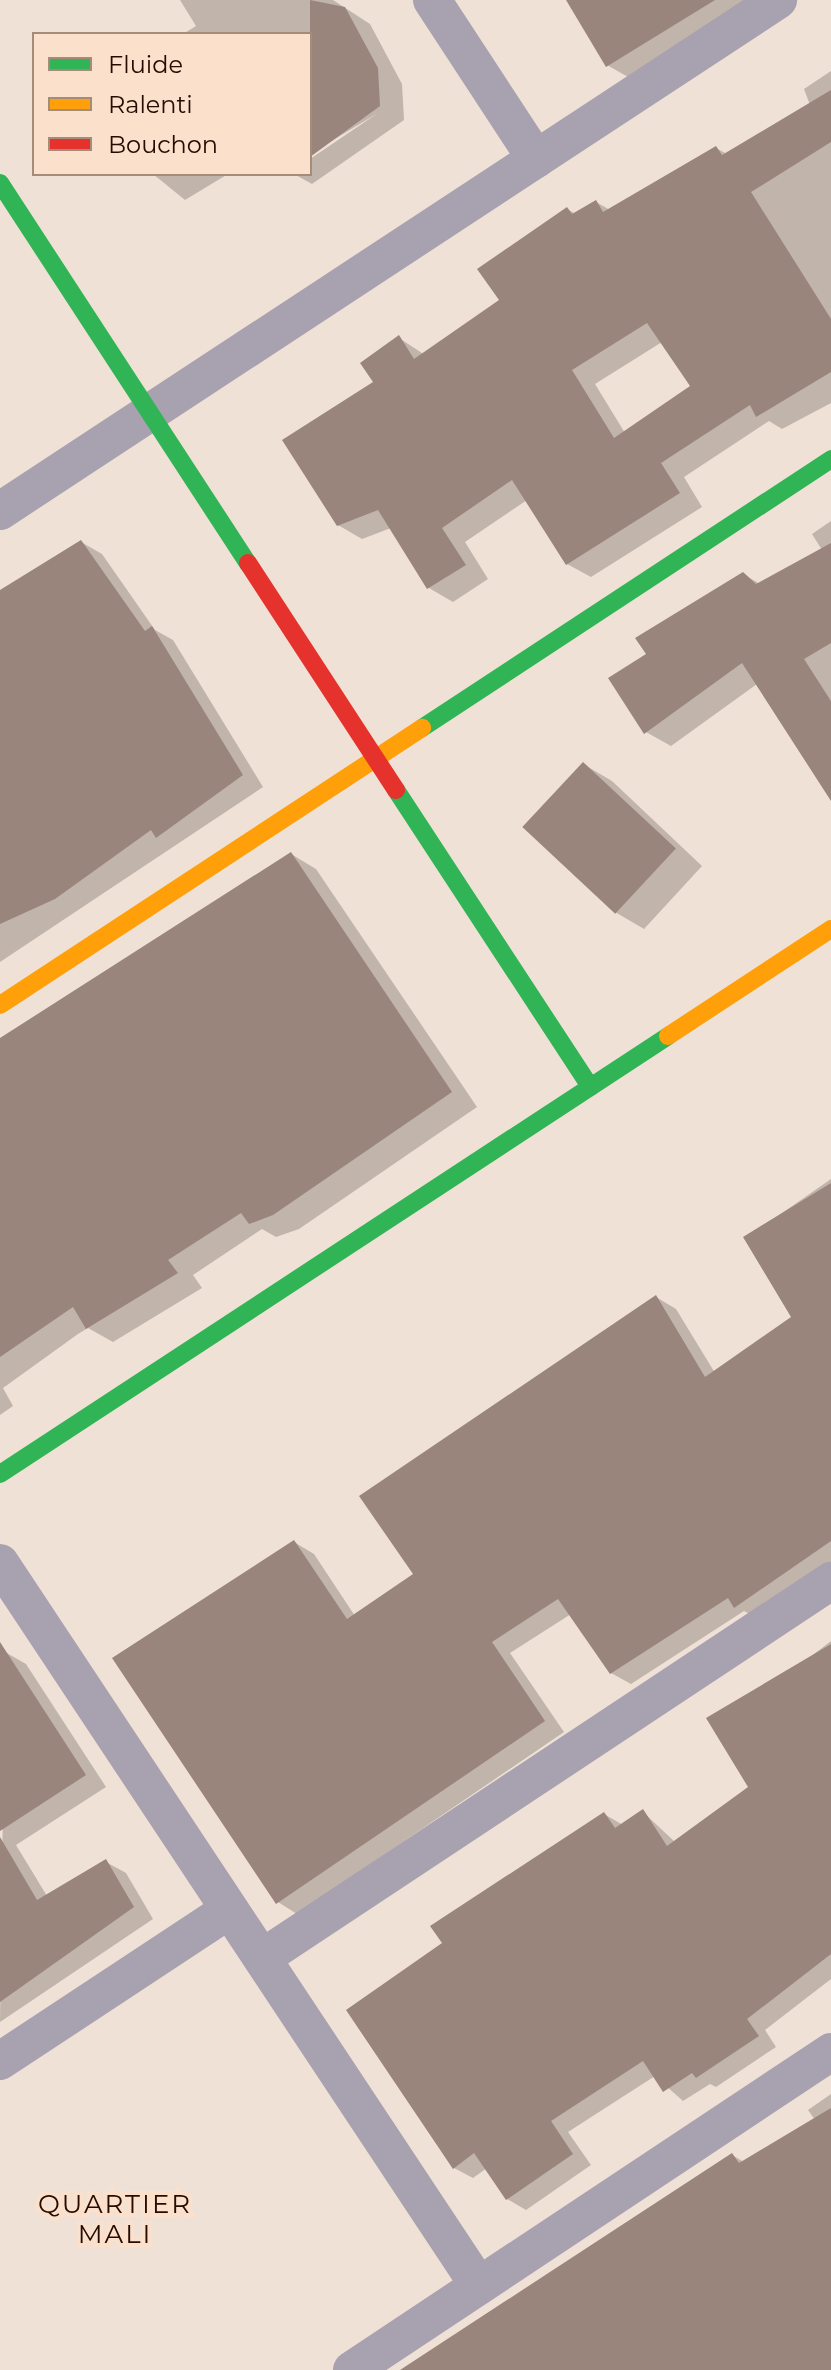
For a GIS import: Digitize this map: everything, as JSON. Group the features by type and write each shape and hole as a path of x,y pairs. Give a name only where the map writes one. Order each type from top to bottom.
{"street":[{"path":"432,0 536,159"},
{"path":"0,511 778,0"},
{"path":"0,183 590,1087"},
{"path":"0,1005 831,459"},
{"path":"0,1474 831,929"},
{"path":"0,1563 479,2286"},
{"path":"262,1958 831,1581"},
{"path":"0,2061 229,1910"},
{"path":"352,2370 831,2052"}],"building":[{"path":"310,0 345,7 378,68 380,106 312,156 312,32"},
{"path":"566,0 715,0 606,67"},
{"path":"831,90 831,142 751,192 831,319 831,372 756,417 750,405 661,463 680,493 566,565 512,480 442,528 466,565 427,589 378,510 337,526 282,440 373,382 360,363 399,335 414,359 499,300 477,269 567,207 572,214 596,200 603,212 716,146 722,155","holes":["647,323 690,386 614,438 572,370"]},
{"path":"81,540 145,631 152,626 243,775 156,838 151,830 55,899 0,924 0,590"},
{"path":"831,543 831,643 804,659 831,701 831,801 742,663 644,734 608,678 646,654 635,638 743,572 756,584"},
{"path":"583,762 676,849 615,914 522,827"},
{"path":"291,852 452,1092 273,1215 249,1224 241,1213 168,1260 178,1273 86,1329 73,1307 0,1357 0,1038"},
{"path":"831,1183 831,1541 734,1608 728,1598 610,1674 558,1599 492,1642 545,1721 276,1904 112,1658 294,1540 347,1619 413,1574 359,1496 656,1295 705,1377 791,1317 743,1237"},
{"path":"0,1642 86,1775 0,1831"},
{"path":"831,1644 831,1954 747,2019 759,2036 696,2078 692,2073 663,2092 643,2061 551,2121 573,2154 506,2200 474,2153 453,2169 346,2010 442,1943 430,1926 604,1812 615,1828 643,1809 667,1846 748,1787 706,1718"},
{"path":"0,1837 37,1900 106,1859 134,1907 0,2002"},
{"path":"831,2108 831,2370 400,2370 732,2153 739,2163"}],"traffic: fast":[{"path":"0,183 248,563"},
{"path":"422,728 831,459"},
{"path":"396,790 590,1087"},
{"path":"0,1474 668,1036"}],"traffic: slow":[{"path":"0,1005 422,728"},
{"path":"668,1036 831,929"}],"traffic: jam":[{"path":"248,563 396,790"}],"district":[{"name":"QUARTIER MALI","path":"115,2220"}]}
